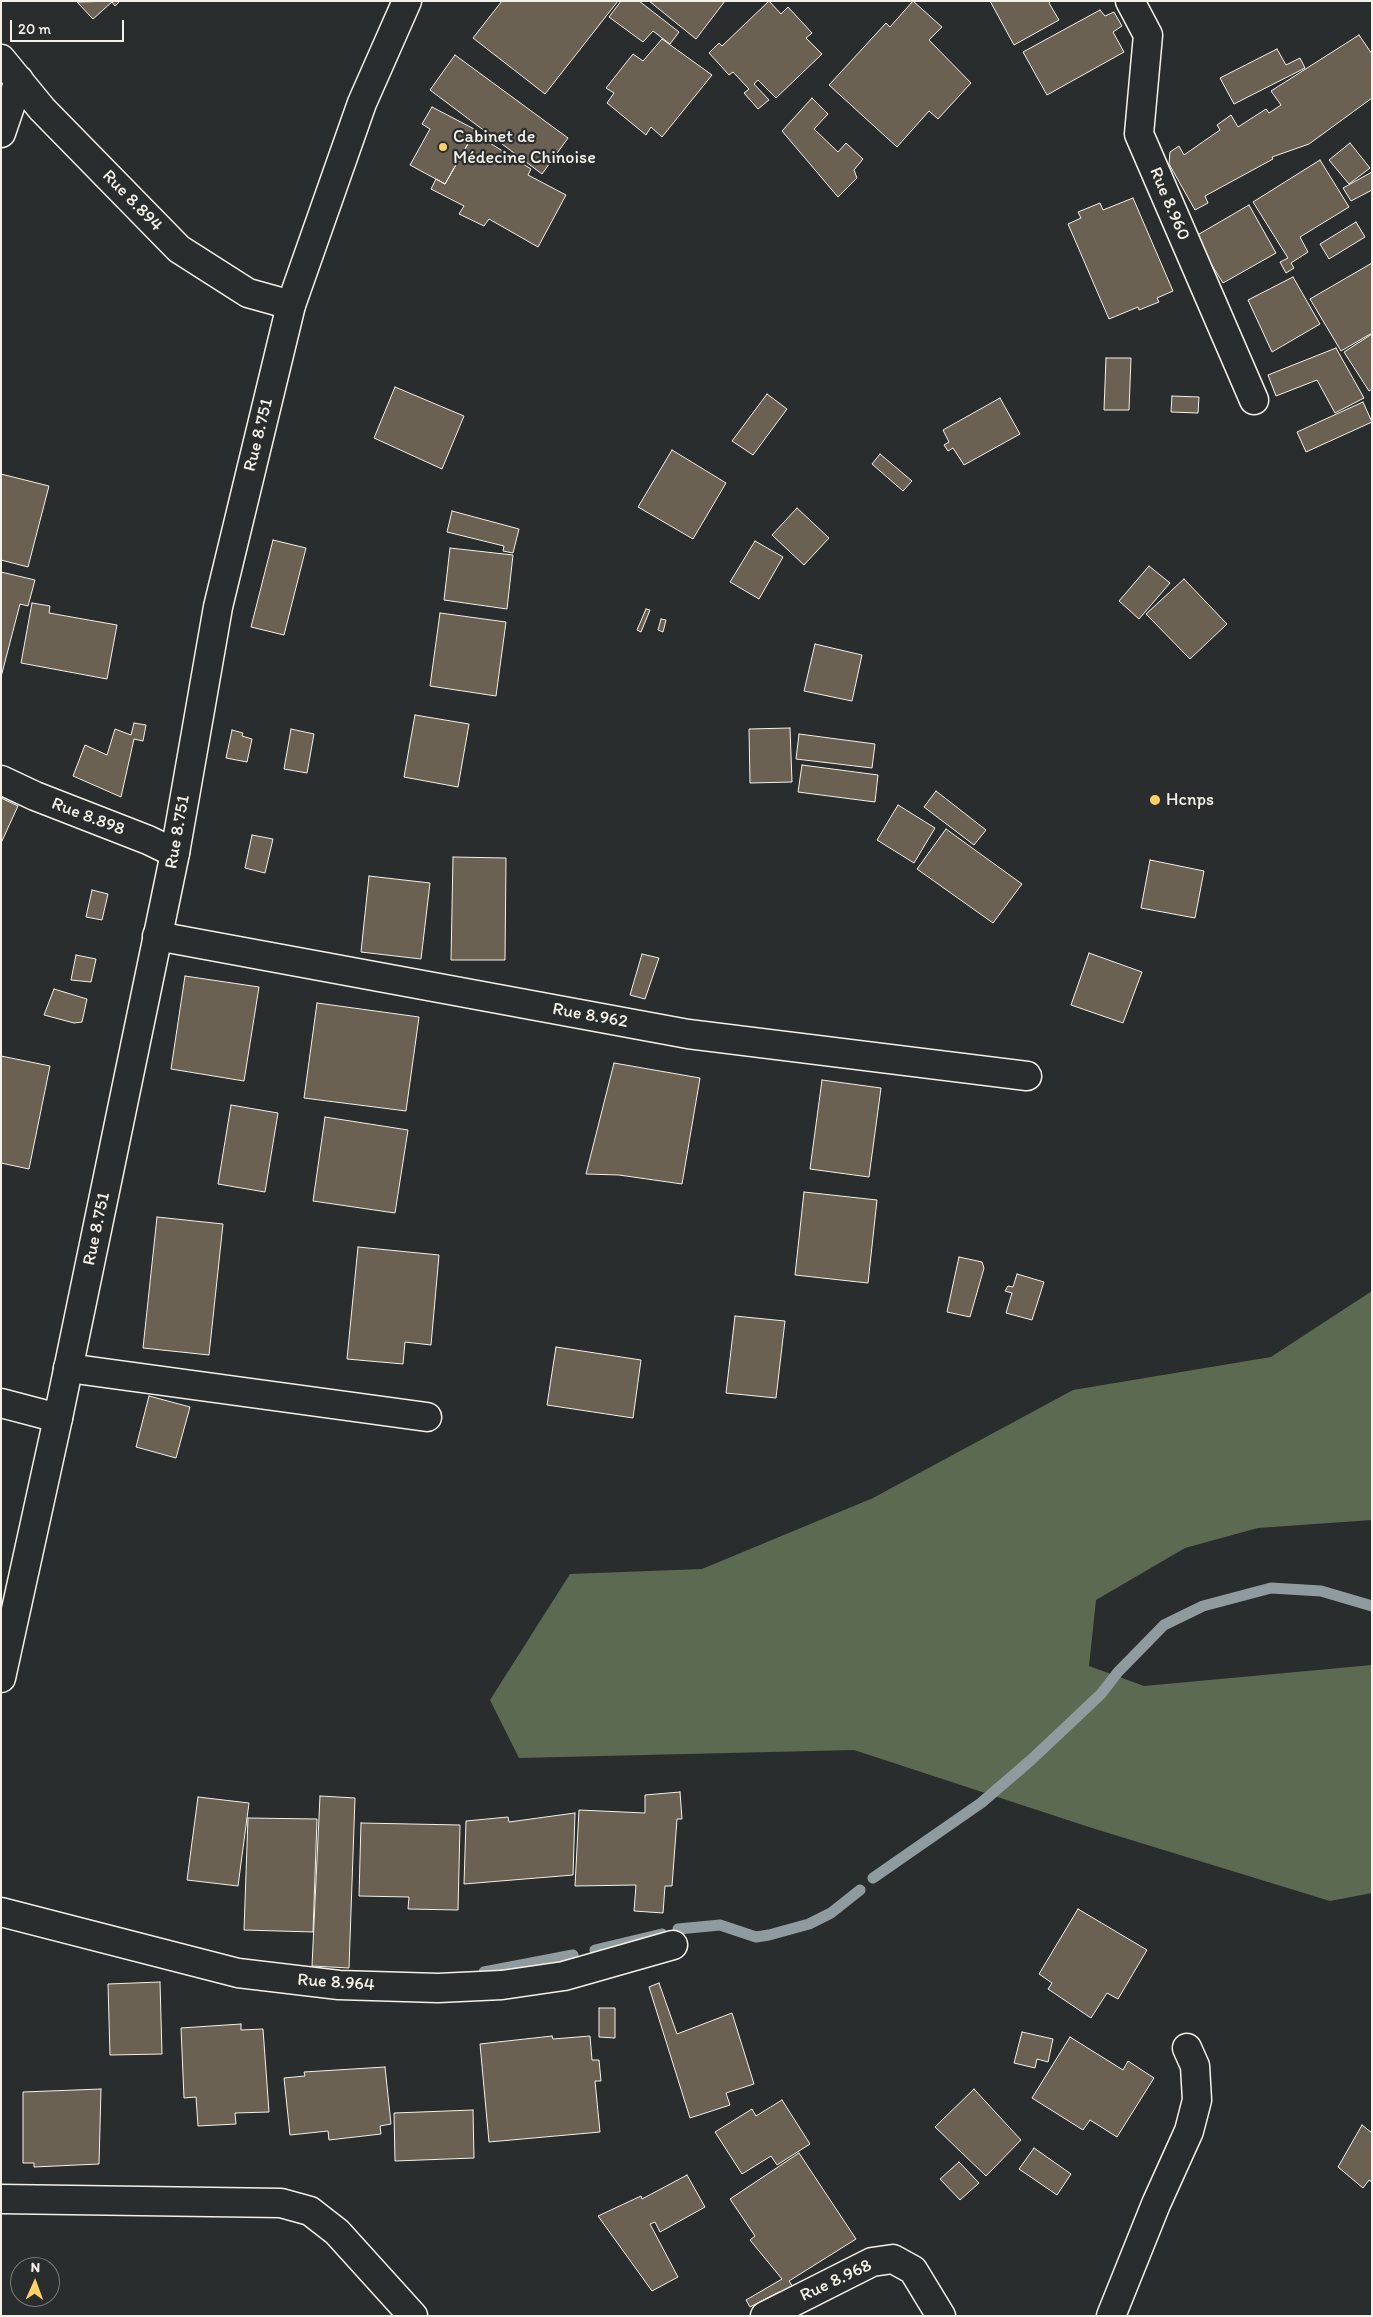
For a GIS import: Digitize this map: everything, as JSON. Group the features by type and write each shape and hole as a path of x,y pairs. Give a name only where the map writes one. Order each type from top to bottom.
{"street":[{"name":"Rue 8.751","path":"1,1678 58,1418 174,853 218,607 291,305 362,103 407,1"},
{"name":"Rue 8.960","path":"1130,1 1148,35 1139,134 1254,400"},
{"name":"Rue 8.894","path":"1,59 42,109 179,249 248,293 291,305"},
{"path":"1,132 19,80"},
{"name":"Rue 8.898","path":"1,780 35,796 148,840 174,853"},
{"name":"Rue 8.962","path":"157,936 688,1034 1027,1076"},
{"path":"68,1368 428,1418"},
{"path":"1,1403 58,1418"},
{"name":"Rue 8.964","path":"1,1912 238,1973 340,1985 438,1988 502,1985 564,1976 673,1945"},
{"path":"1111,2316 1156,2204 1189,2131 1197,2100 1196,2066 1187,2048"},
{"path":"1,2200 281,2203 310,2211 336,2232 413,2316"},
{"name":"Rue 8.968","path":"765,2316 872,2262 893,2258 913,2270 941,2316"}],"green space":[{"path":"1372,1291 1372,1520 1258,1528 1185,1548 1096,1600 1089,1666 1144,1686 1372,1665 1372,1893 1330,1901 1092,1828 854,1750 519,1758 490,1700 570,1574 702,1569 873,1498 1073,1390 1271,1357"}],"building":[{"path":"120,1 115,6 112,2 93,19 77,2"},
{"path":"502,1 618,1 545,94 473,38"},
{"path":"621,1 639,1 679,32 670,44 653,31 643,42 609,17"},
{"path":"649,1 725,1 696,39"},
{"path":"769,1 781,14 788,7 812,33 806,38 822,54 776,98 758,80 754,84 769,100 758,109 744,93 749,89 733,72 729,75 709,53 719,43 722,46"},
{"path":"913,1 942,27 929,40 971,83 938,119 929,111 897,147 829,85 886,23 890,27"},
{"path":"990,1 1051,1 1049,3 1059,20 1014,45"},
{"path":"1100,10 1105,16 1114,12 1122,26 1113,32 1124,52 1047,95 1023,52"},
{"path":"1359,35 1372,54 1372,98 1309,144 1272,157 1273,159 1205,196 1208,203 1195,210 1169,164 1170,152 1179,146 1184,155 1220,130 1217,125 1231,115 1238,127 1266,109 1269,113 1281,105 1271,91"},
{"path":"662,39 712,75 662,137 651,127 646,135 607,103 614,93 606,88 633,54 643,61"},
{"path":"1277,49 1286,65 1300,58 1305,68 1234,104 1220,78"},
{"path":"455,55 568,138 542,174 430,90"},
{"path":"812,98 828,114 814,129 838,152 846,143 863,159 854,170 857,178 838,197 782,131"},
{"name":"Cabinet de Médecine Chinoise","path":"432,107 476,130 445,184 410,165 430,129 422,124"},
{"path":"474,133 531,169 528,175 566,195 538,247 489,219 484,226 459,214 464,206 431,189 436,179 445,184"},
{"path":"1350,143 1370,168 1349,184 1329,160"},
{"path":"1320,160 1349,207 1300,237 1308,252 1291,263 1294,268 1286,273 1280,262 1288,258 1253,202"},
{"path":"1372,172 1372,190 1351,201 1343,188"},
{"path":"1133,198 1173,291 1157,298 1159,302 1139,310 1138,307 1109,319 1068,224 1081,218 1078,212 1100,203 1103,210"},
{"path":"1249,205 1276,253 1223,283 1194,237"},
{"path":"1356,222 1365,237 1329,259 1320,244"},
{"path":"1372,263 1372,333 1341,351 1310,299"},
{"path":"1293,277 1320,324 1272,352 1248,300"},
{"path":"1372,334 1372,389 1369,391 1344,352"},
{"path":"1336,348 1364,398 1335,413 1317,380 1276,396 1268,375"},
{"path":"1106,358 1131,358 1129,410 1104,410"},
{"path":"395,387 464,416 442,469 374,438"},
{"path":"767,394 787,409 753,455 732,441"},
{"path":"1172,396 1199,397 1198,413 1171,412"},
{"path":"1000,398 1020,434 964,465 953,448 948,451 944,445 949,442 943,430"},
{"path":"1363,402 1372,422 1306,452 1297,432"},
{"path":"672,450 726,483 693,539 638,507"},
{"path":"880,454 912,481 903,491 872,464"},
{"path":"1,474 49,486 28,567 1,560"},
{"path":"797,508 829,538 804,565 772,535"},
{"path":"452,511 519,529 513,553 503,551 504,546 447,532"},
{"path":"273,540 306,548 284,635 251,627"},
{"path":"755,541 783,557 759,599 730,582"},
{"path":"450,548 513,555 507,609 444,600"},
{"path":"1149,566 1170,583 1139,619 1119,601"},
{"path":"1,572 35,580 28,606 20,604 1,677"},
{"path":"1184,579 1227,624 1190,659 1146,614"},
{"path":"32,603 50,606 49,613 117,625 107,679 21,663"},
{"path":"646,609 650,610 641,632 637,630"},
{"path":"440,613 506,622 496,696 430,686"},
{"path":"661,619 666,620 663,632 658,630"},
{"path":"815,644 862,655 852,701 804,691"},
{"path":"415,715 469,724 458,787 404,777"},
{"path":"134,723 146,725 143,741 134,739 121,797 73,776 85,745 107,755 115,729 131,735"},
{"path":"790,728 792,782 750,783 749,729"},
{"path":"291,729 314,734 307,773 284,769"},
{"path":"232,730 243,733 242,736 252,739 247,762 226,758"},
{"path":"799,734 875,744 872,768 796,759"},
{"path":"802,765 878,775 875,802 798,792"},
{"path":"936,791 986,830 974,845 924,807"},
{"path":"1,798 18,806 1,843"},
{"path":"898,805 935,828 914,863 877,840"},
{"path":"946,829 1022,884 993,923 917,869"},
{"path":"252,835 273,839 265,873 245,868"},
{"path":"453,857 506,858 505,960 451,960"},
{"path":"1150,860 1204,871 1195,918 1141,908"},
{"path":"369,876 430,883 421,959 361,952"},
{"path":"92,890 108,894 102,920 86,917"},
{"path":"1089,953 1142,972 1123,1023 1071,1005"},
{"path":"642,954 659,958 645,999 630,995"},
{"path":"76,955 96,959 91,982 71,980"},
{"path":"185,976 259,987 244,1081 171,1069"},
{"path":"54,989 87,999 82,1022 74,1023 44,1015"},
{"path":"317,1003 419,1017 406,1111 304,1098"},
{"path":"1,1056 50,1066 29,1169 1,1163"},
{"path":"614,1063 700,1078 682,1184 619,1175 586,1174"},
{"path":"822,1080 881,1088 869,1177 810,1169"},
{"path":"231,1105 278,1113 265,1192 218,1184"},
{"path":"325,1117 408,1130 395,1213 313,1201"},
{"path":"804,1192 877,1200 868,1283 795,1275"},
{"path":"157,1217 223,1224 209,1355 143,1348"},
{"path":"358,1247 439,1255 431,1345 405,1342 403,1364 347,1359"},
{"path":"959,1257 982,1262 984,1268 970,1317 947,1312"},
{"path":"1017,1274 1044,1282 1032,1320 1006,1313 1012,1293 1005,1291 1008,1286 1013,1287"},
{"path":"735,1316 785,1321 776,1398 726,1393"},
{"path":"556,1347 641,1360 633,1418 547,1405"},
{"path":"149,1396 190,1407 176,1458 136,1447"},
{"path":"680,1792 682,1819 677,1819 672,1886 665,1886 663,1913 634,1911 636,1885 575,1886 579,1810 645,1813 645,1795"},
{"path":"320,1796 355,1798 349,1968 312,1966"},
{"path":"198,1797 249,1803 238,1886 187,1880"},
{"path":"575,1813 573,1875 464,1884 466,1821 508,1817 509,1822"},
{"path":"248,1818 317,1819 313,1932 244,1930"},
{"path":"361,1823 460,1825 458,1910 408,1909 409,1897 359,1896"},
{"path":"1078,1909 1147,1950 1118,1999 1107,1993 1091,2018 1048,1989 1052,1983 1039,1974"},
{"path":"160,1982 162,2054 110,2055 108,1984"},
{"path":"659,1983 677,2034 732,2013 754,2084 726,2093 730,2105 690,2118 649,1987"},
{"path":"599,2008 615,2008 615,2038 599,2037"},
{"path":"241,2024 241,2030 263,2029 269,2112 235,2113 236,2124 198,2126 196,2097 184,2098 181,2028"},
{"path":"1022,2032 1053,2039 1048,2062 1037,2059 1035,2068 1014,2063"},
{"path":"552,2036 553,2039 590,2036 592,2060 599,2060 601,2081 595,2081 600,2132 489,2142 480,2044"},
{"path":"1070,2037 1123,2070 1128,2061 1154,2078 1117,2137 1090,2120 1083,2130 1032,2098"},
{"path":"385,2067 391,2124 380,2126 381,2134 329,2140 328,2131 290,2135 284,2078 305,2076 304,2072"},
{"path":"101,2089 99,2164 34,2167 34,2163 23,2163 23,2092"},
{"path":"974,2089 1021,2140 986,2176 935,2127"},
{"path":"782,2100 810,2144 777,2165 771,2156 742,2174 715,2132 752,2109 756,2116"},
{"path":"473,2110 474,2158 395,2161 394,2113"},
{"path":"1362,2125 1372,2133 1372,2182 1369,2180 1363,2188 1338,2167"},
{"path":"1034,2148 1071,2174 1057,2195 1019,2169"},
{"path":"799,2153 856,2239 789,2281 795,2290 783,2297 779,2292 750,2307 746,2300 782,2279 750,2240 755,2236 730,2199"},
{"path":"959,2162 979,2183 960,2200 940,2179"},
{"path":"687,2175 705,2207 660,2232 655,2222 650,2224 678,2277 652,2291 598,2216 641,2196 642,2199"}],"waterway":[{"path":"873,1878 981,1803 1031,1760 1101,1694 1118,1672 1164,1625 1203,1606 1271,1588 1321,1591 1372,1606"},
{"path":"678,1929 720,1925 756,1937 769,1935 809,1924 831,1913 860,1890"},
{"path":"595,1950 662,1934"},
{"path":"484,1972 573,1955"}],"place":[{"name":"Cabinet de Médecine Chinoise","path":"443,147"},
{"name":"Hcnps","path":"1155,800"}]}
